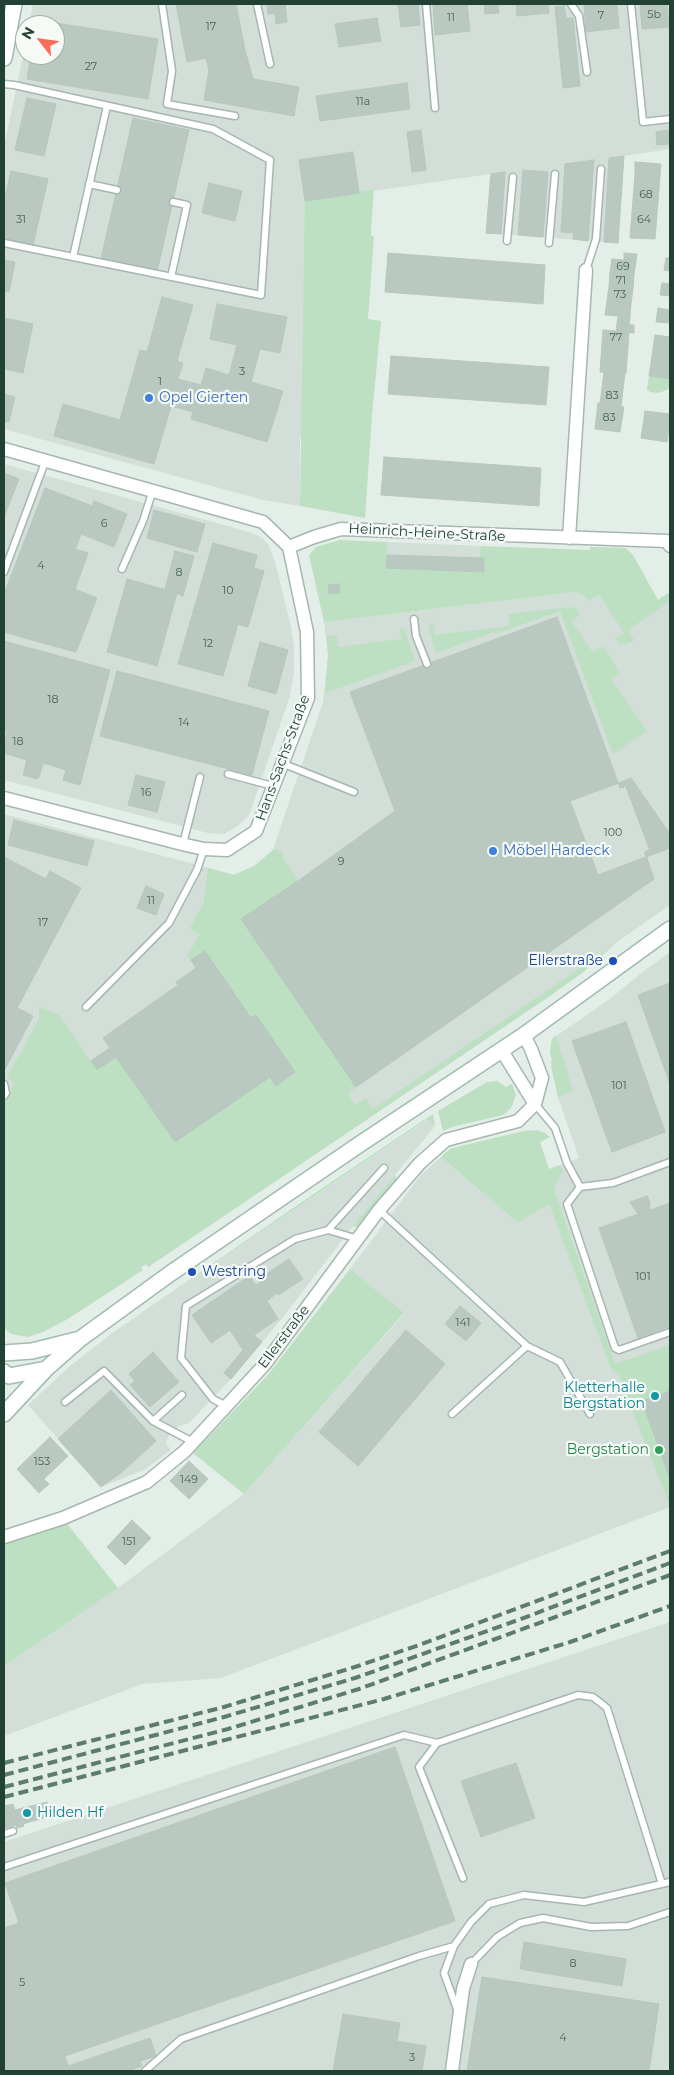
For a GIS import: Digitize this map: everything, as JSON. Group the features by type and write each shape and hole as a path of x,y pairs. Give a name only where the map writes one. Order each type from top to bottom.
{"main road":[{"path":"4,58 14,4"},
{"path":"4,1414 46,1369 80,1339 171,1273 360,1144 502,1051 670,929"},
{"path":"4,1353 32,1351 80,1339"},
{"path":"4,1372 9,1376 46,1369"}],"street":[{"path":"569,538 586,270"},
{"path":"4,449 263,522 290,547"},
{"name":"Heinrich-Heine-Straße","path":"290,547 314,536 341,529 667,541 670,546"},
{"name":"Hans-Sachs-Straße","path":"4,798 204,849 227,850 256,831 284,764 308,698 307,632 290,547"},
{"name":"Ellerstraße","path":"4,1537 63,1518 147,1482 193,1442 265,1364 379,1210 420,1163 446,1140 518,1122 535,1104 542,1078 524,1035"},
{"path":"502,1051 535,1104"},
{"path":"452,2071 463,1989 471,1964"}],"lane":[{"path":"162,4 172,71 167,104 235,116"},
{"path":"257,4 270,64"},
{"path":"426,4 435,108"},
{"path":"571,4 579,16 587,72"},
{"path":"631,4 643,122 670,119"},
{"path":"4,84 213,130 270,160 261,295 4,243"},
{"path":"72,257 107,106"},
{"path":"586,270 596,239 601,168"},
{"path":"549,243 555,174"},
{"path":"507,241 513,177"},
{"path":"89,184 117,190"},
{"path":"170,277 187,205 173,202"},
{"path":"4,572 45,462"},
{"path":"122,569 143,521 153,490"},
{"path":"414,619 416,636 427,664"},
{"path":"284,764 354,792"},
{"path":"228,774 275,787"},
{"path":"183,844 200,777"},
{"path":"86,1007 169,923 197,870 204,849"},
{"path":"4,1084 6,1092 4,1096"},
{"path":"535,1104 555,1128 567,1163 580,1187"},
{"path":"670,1162 613,1183 580,1187 567,1204 615,1348 619,1350 670,1332"},
{"path":"328,1230 384,1168"},
{"path":"379,1210 527,1346 560,1362 590,1414"},
{"path":"226,1406 213,1399 181,1358 186,1306 295,1239 328,1230 358,1238"},
{"path":"452,1414 527,1346"},
{"path":"65,1402 104,1371 153,1421 193,1442"},
{"path":"153,1421 182,1395"},
{"path":"4,1867 404,1735 438,1742 578,1695 594,1697 607,1708 662,1884"},
{"path":"438,1742 419,1767 463,1878"},
{"path":"4,1834 13,1831"},
{"path":"459,2015 444,1973 454,1946 470,1922 490,1904 524,1895 584,1902 670,1882"},
{"path":"471,1964 497,1937 520,1922 543,1918 591,1928 628,1926 670,1912"},
{"path":"145,2071 181,2039 419,1956 454,1946"}],"shaded area":[{"path":"33,4 670,4 670,149 624,156 618,243 486,233 490,174 359,193 300,439 300,506 263,500 4,429 4,147 21,65 65,65 65,15 31,15"},
{"path":"4,464 249,532 262,538 268,544 275,562 291,627 294,646 294,672 290,696 251,810 238,826 224,834 208,833 4,780"},
{"path":"387,542 481,546 481,558 484,558 484,572 386,568"},
{"path":"575,592 581,594 589,601 599,595 619,625 670,592 670,905 616,943 582,973 547,998 148,1267 146,1264 141,1267 143,1270 66,1320 4,1291 4,814 262,882 323,702 328,656 324,622"},
{"path":"670,952 670,1345 615,1365 554,1188 562,1171 560,1165 579,1158 558,1097 550,1061 552,1060 550,1052 552,1039 611,998"},
{"path":"429,1119 435,1126 353,1226 284,1316 231,1379 189,1423 179,1426 168,1437 166,1443 171,1450 144,1470 101,1487 28,1405 70,1366 115,1331"},
{"path":"441,1157 518,1223 549,1204 611,1369 619,1376 670,1507 221,1678 142,1684 4,1736 4,1666 118,1588 244,1494 404,1314 350,1269 420,1176"},
{"path":"670,1622 670,2071 4,2071 4,1842"}],"green space":[{"path":"374,189 371,236 374,236 368,319 381,321 365,518 300,506 305,201"},
{"path":"649,376 670,379 670,386 667,390 658,393 650,392 647,389"},
{"path":"340,540 387,542 386,567 484,572 484,558 480,558 481,546 590,550 590,547 626,548 633,555 658,600 670,592 670,601 628,630 634,640 627,644 620,644 615,639 624,633 599,595 589,601 581,594 575,592 324,622 309,555 316,547"},
{"path":"575,608 580,614 571,621 593,653 603,646 620,673 611,679 647,731 613,754 560,611 436,653 429,629 433,623 435,635 510,626 508,614"},
{"path":"400,627 405,630 415,661 325,693 328,656 327,636 337,635 338,647 401,639"},
{"path":"274,849 283,852 282,856 298,881 241,919 356,1087 348,1094 355,1105 366,1098 373,1109 614,945 582,973 547,998 148,1267 146,1264 141,1267 143,1270 66,1320 43,1332 28,1337 11,1334 4,1328 4,1105 15,1083 7,1078 39,1019 39,1007 59,1015 97,1070 116,1057 175,1142 270,1077 276,1085 295,1072 256,1015 251,1018 205,951 191,960 187,956 200,934 190,928 204,902 208,868 233,875 254,866"},
{"path":"556,1035 573,1091 558,1097 550,1052 552,1039"},
{"path":"497,1081 506,1087 512,1084 516,1095 511,1108 503,1115 452,1127 443,1131 438,1111 487,1082"},
{"path":"433,1114 435,1126 428,1119 115,1331 315,1193"},
{"path":"537,1130 550,1137 540,1142 549,1169 560,1165 563,1171 554,1188 615,1364 670,1345 670,1507 619,1376 611,1369 549,1204 518,1223 441,1157 450,1149 524,1131"},
{"path":"395,1175 397,1179 369,1214 356,1227 353,1226"},
{"path":"350,1269 404,1313 244,1494 193,1453 267,1376"},
{"path":"65,1521 118,1588 4,1666 4,1542"}],"building":[{"path":"176,4 236,4 245,50 187,62"},
{"path":"267,4 285,4 287,22 276,24 275,13 268,14"},
{"path":"398,4 418,4 420,25 401,27"},
{"path":"433,4 467,4 470,31 435,35"},
{"path":"484,4 498,4 499,13 485,14"},
{"path":"516,4 548,4 549,13 517,16"},
{"path":"584,4 617,4 619,28 586,32"},
{"path":"640,4 667,4 669,27 642,29"},
{"path":"564,6 566,18 573,18 580,86 563,88 555,7"},
{"path":"377,18 381,41 339,47 335,24"},
{"path":"65,24 158,39 148,99 27,79 29,65 65,65"},
{"path":"245,50 253,79 209,71 206,58"},
{"path":"209,71 299,87 294,116 204,100"},
{"path":"407,83 410,109 320,121 316,96"},
{"path":"27,98 56,104 44,156 15,150"},
{"path":"133,118 189,130 157,272 101,259"},
{"path":"421,130 426,170 412,172 407,132"},
{"path":"670,130 670,144 657,145 656,132"},
{"path":"353,152 359,193 305,201 299,160"},
{"path":"624,156 618,243 604,242 609,158"},
{"path":"594,160 588,241 573,239 574,233 561,232 565,164"},
{"path":"635,162 661,164 660,177 635,175"},
{"path":"523,170 548,172 543,237 518,235"},
{"path":"11,171 48,179 33,245 4,239 4,202"},
{"path":"505,172 501,234 486,233 491,174"},
{"path":"635,175 660,177 659,189 634,187"},
{"path":"209,183 242,191 235,221 202,213"},
{"path":"634,187 659,189 658,202 633,200"},
{"path":"633,200 658,202 657,214 632,213"},
{"path":"632,213 657,214 656,227 631,225"},
{"path":"631,225 656,227 655,239 630,238"},
{"path":"388,253 545,265 543,304 385,292"},
{"path":"624,253 637,254 636,261 624,260"},
{"path":"666,258 670,258 670,271 664,270"},
{"path":"612,259 636,261 634,275 610,273"},
{"path":"4,260 15,262 9,292 4,291"},
{"path":"610,273 634,275 633,289 609,287"},
{"path":"662,283 670,284 670,296 660,295"},
{"path":"609,287 633,289 631,303 607,301"},
{"path":"162,297 193,305 177,361 183,363 178,379 201,385 193,412 171,406 154,464 54,436 63,404 120,420 140,350 147,352"},
{"path":"607,301 631,303 630,317 605,315"},
{"path":"217,304 287,317 280,353 260,349 251,382 283,391 267,442 191,419 206,368 229,375 237,345 210,339"},
{"path":"658,308 670,310 670,323 656,322"},
{"path":"618,316 630,317 629,325 617,324"},
{"path":"4,318 33,324 28,348 4,343"},
{"path":"617,324 634,325 634,333 616,331"},
{"path":"603,330 629,332 628,346 602,344"},
{"path":"655,335 670,337 670,351 653,349"},
{"path":"4,343 28,348 23,373 4,369"},
{"path":"602,344 628,346 627,360 601,358"},
{"path":"653,349 670,351 670,365 651,363"},
{"path":"391,356 549,367 546,405 388,394"},
{"path":"601,358 627,360 626,373 600,372"},
{"path":"651,363 670,365 670,379 649,376"},
{"path":"604,372 625,373 621,406 600,404"},
{"path":"4,394 15,397 9,422 4,421"},
{"path":"598,403 624,407 620,432 595,429"},
{"path":"645,411 670,414 669,428 643,425"},
{"path":"643,425 669,428 667,442 641,438"},
{"path":"384,457 541,468 539,506 381,495"},
{"path":"4,473 19,479 4,517"},
{"path":"45,488 92,506 45,627 4,611 4,594"},
{"path":"94,501 127,514 114,547 81,534"},
{"path":"154,510 205,524 197,552 147,538"},
{"path":"213,543 257,555 254,568 264,571 248,627 193,612"},
{"path":"75,549 88,553 75,589 62,584"},
{"path":"175,551 194,556 183,596 165,589"},
{"path":"387,555 484,558 484,572 386,568"},
{"path":"127,579 177,593 157,666 107,652"},
{"path":"62,584 97,598 76,652 39,642"},
{"path":"339,584 340,593 329,594 328,585"},
{"path":"4,611 45,627 39,642 4,632"},
{"path":"193,612 238,624 223,676 178,664"},
{"name":"Möbel Hardeck","path":"557,617 620,788 626,786 650,850 645,852 654,879 356,1087 241,919 298,881 395,811 350,692"},
{"path":"4,641 110,670 80,785 63,780 66,770 43,763 37,779 23,775 27,760 4,753 7,730 4,730"},
{"path":"260,642 288,650 276,694 248,686"},
{"path":"117,671 269,711 252,775 100,736"},
{"path":"136,775 165,782 157,812 128,805"},
{"path":"631,778 670,834 670,848 646,857 645,852 650,850 626,786 620,788 619,783"},
{"path":"619,783 620,788 626,786 650,850 645,852 646,857 598,875 570,801"},
{"path":"14,820 94,841 87,866 8,845"},
{"path":"4,857 46,879 4,957"},
{"path":"50,871 81,888 17,1008 4,1001 4,957"},
{"path":"146,886 164,894 156,915 137,908"},
{"path":"205,951 251,1018 256,1015 295,1072 276,1086 270,1077 175,1142 116,1057 97,1070 91,1061 110,1048 103,1038 178,985 176,982 196,968 191,960"},
{"path":"670,983 670,1084 638,995"},
{"path":"4,1001 33,1016 4,1071"},
{"path":"626,1022 665,1132 612,1152 572,1041"},
{"path":"647,1196 650,1202 649,1210 638,1214 630,1202"},
{"path":"670,1203 670,1326 638,1338 599,1228"},
{"path":"289,1259 303,1279 278,1295 265,1275"},
{"path":"249,1276 256,1285 267,1278 277,1293 267,1301 278,1319 254,1335 262,1342 231,1379 224,1373 243,1350 230,1330 211,1343 192,1315"},
{"path":"460,1306 481,1323 466,1341 445,1324"},
{"path":"406,1330 445,1364 358,1466 319,1432"},
{"path":"153,1352 179,1382 150,1407 130,1385 135,1381 129,1374"},
{"path":"111,1390 156,1441 122,1472 101,1487 58,1439"},
{"path":"670,1391 670,1479 642,1401"},
{"path":"50,1437 68,1456 44,1479 49,1484 39,1493 17,1469"},
{"path":"189,1461 208,1479 189,1499 170,1481"},
{"path":"132,1520 151,1538 125,1565 107,1547"},
{"path":"395,1747 455,1921 65,2056 5,1883"},
{"path":"516,1763 535,1818 481,1837 461,1781"},
{"name":"Hilden Hf","path":"47,1802 50,1816 23,1824 24,1826 17,1828 16,1825 5,1828 4,1806 13,1804 15,1810"},
{"path":"19,1923 68,2066 150,2038 156,2056 140,2061 142,2066 127,2071 4,2071 4,1928"},
{"path":"524,1942 626,1959 622,1986 520,1969"},
{"path":"482,1977 659,2004 649,2071 467,2071"},
{"path":"343,2014 400,2023 392,2071 333,2071"},
{"path":"397,2041 402,2042 398,2071 392,2071"},
{"path":"402,2042 426,2046 422,2071 398,2071"}],"railway":[{"path":"4,1763 224,1707 358,1666 670,1551"},
{"path":"4,1775 224,1717 355,1678 670,1563"},
{"path":"4,1787 228,1729 359,1689 670,1575"},
{"path":"4,1797 384,1699 570,1642 670,1606"}],"place":[{"name":"Opel Gierten","path":"149,398"},
{"name":"Möbel Hardeck","path":"493,851"},
{"name":"Ellerstraße","path":"613,961"},
{"name":"Westring","path":"192,1272"},
{"name":"Kletterhalle Bergstation","path":"655,1396"},
{"name":"Bergstation","path":"659,1450"},
{"name":"Hilden Hf","path":"27,1813"}]}
